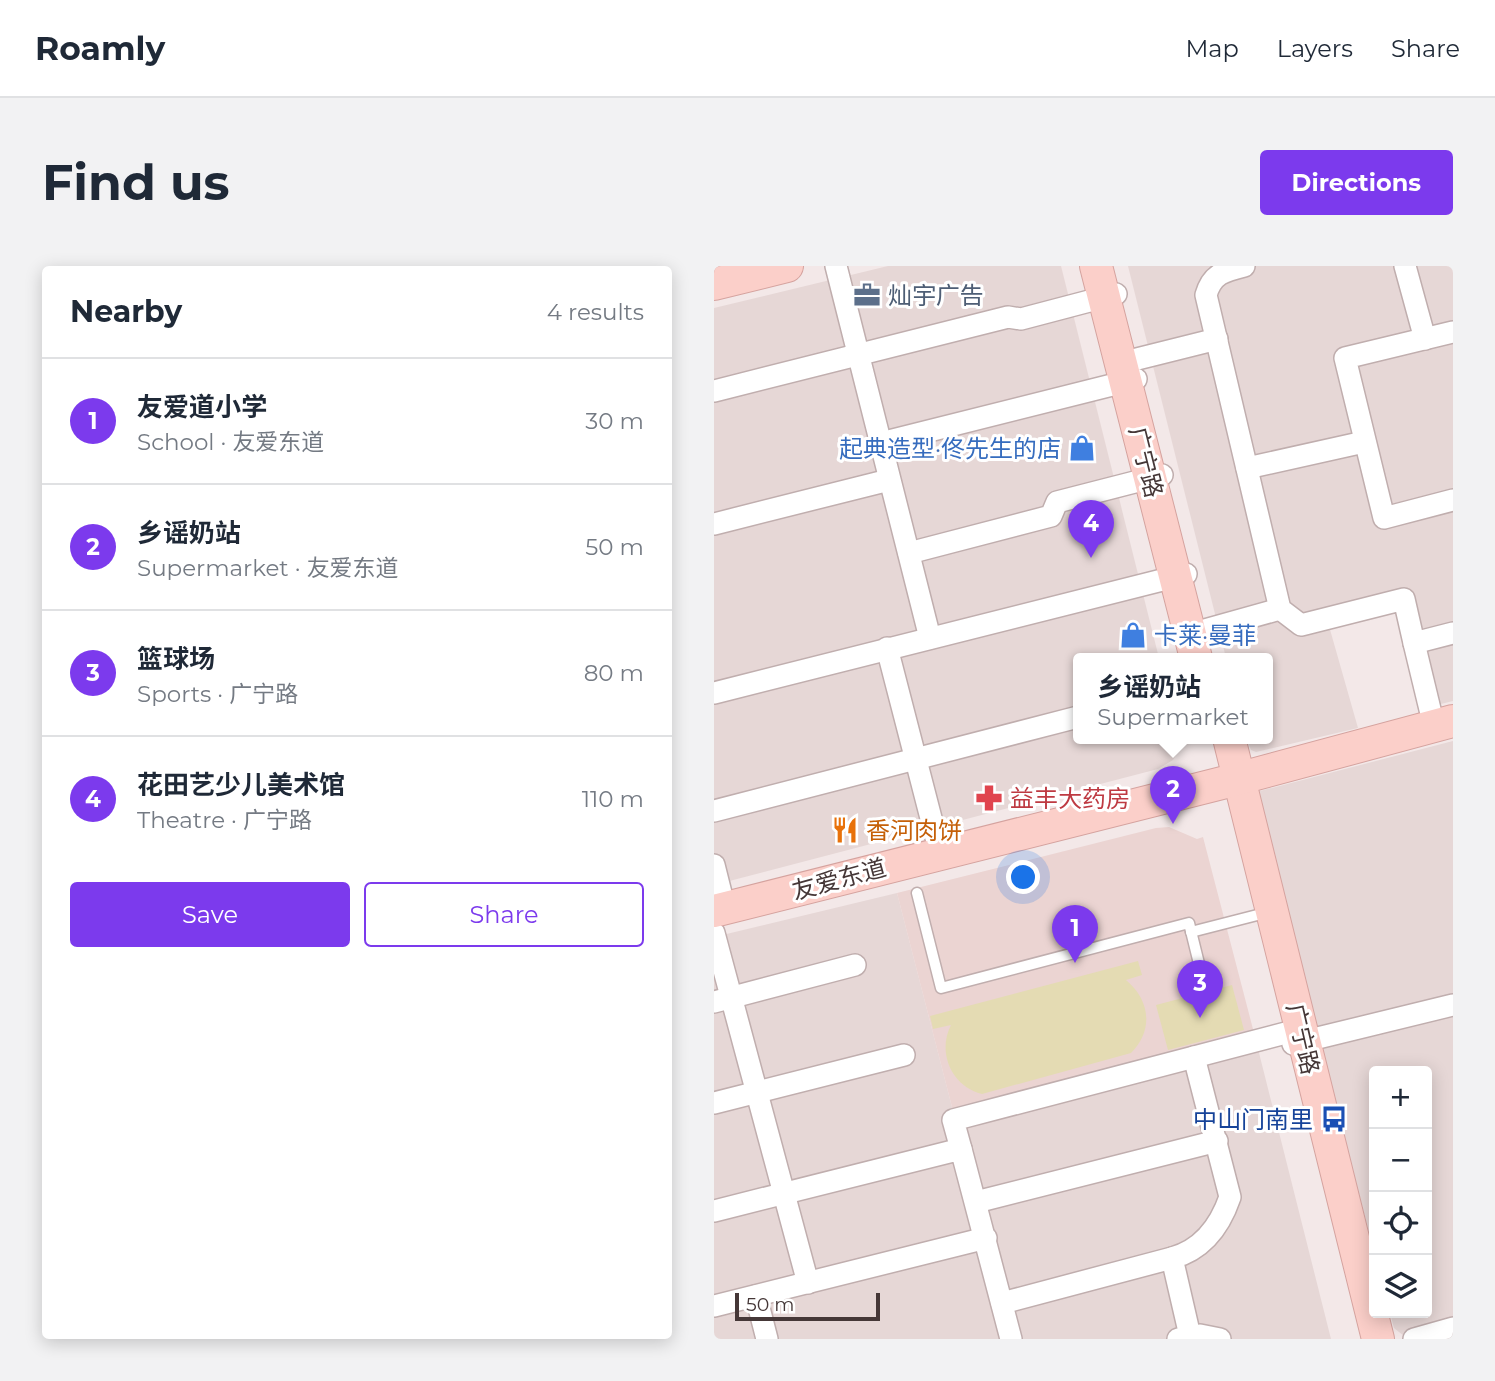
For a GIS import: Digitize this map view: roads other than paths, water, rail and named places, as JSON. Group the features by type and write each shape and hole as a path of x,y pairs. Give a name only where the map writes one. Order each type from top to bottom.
{"street":[{"path":"836,266 930,638"},
{"name":"广宁路","path":"1096,266 1111,285 1199,645"},
{"path":"1244,266 1222,271 1209,285 1206,295 1280,609 1301,625 1404,599 1414,643 1444,723"},
{"path":"1405,266 1424,339"},
{"path":"714,275 764,268"},
{"path":"714,284 764,268"},
{"path":"714,391 1007,317 1021,319 1111,285"},
{"path":"1453,332 1345,358 1384,518 1453,500"},
{"path":"881,443 1130,371 1216,340"},
{"path":"1247,468 1364,442"},
{"path":"909,552 1051,516 1057,502 1156,477"},
{"path":"714,524 889,480"},
{"path":"714,693 1181,575"},
{"path":"1199,645 1280,609"},
{"path":"1414,643 1453,633"},
{"path":"887,648 940,853"},
{"path":"714,811 1073,719"},
{"name":"友爱东道","path":"718,918 940,853 1233,780 1444,723"},
{"name":"广宁路","path":"1218,744 1233,780 1267,913 1364,1339"},
{"name":"广宁路","path":"1230,744 1233,780"},
{"path":"714,865 722,1000 756,1093 808,1283"},
{"path":"722,1000 855,964"},
{"path":"1011,1339 953,1120 1194,1057 1453,1005"},
{"name":"广宁路","path":"1296,1037 1378,1339"},
{"path":"714,1103 904,1055"},
{"path":"1002,1303 1191,1253 1207,1239 1227,1208 1230,1197 1194,1057"},
{"path":"976,1202 1217,1141"},
{"path":"714,1211 961,1149"},
{"path":"714,1306 986,1238"},
{"path":"1172,1258 1184,1338 1220,1339"},
{"path":"755,1296 768,1339"},
{"path":"1414,1339 1453,1328"}],"lane":[{"path":"916,892 941,989 1189,923 1205,988"},
{"path":"1191,932 1267,913"}],"place":[{"name":"灿宇广告","path":"867,295"},
{"name":"起典造型·佟先生的店","path":"1082,448"},
{"name":"花田艺少儿美术馆","path":"1091,558"},
{"name":"卡莱·曼菲","path":"1133,635"},
{"name":"益丰大药房","path":"989,798"},
{"name":"乡谣奶站","path":"1173,824"},
{"name":"香河肉饼","path":"845,830"},
{"name":"友爱道小学","path":"1075,963"},
{"name":"篮球场","path":"1200,1018"},
{"name":"中山门南里","path":"1334,1119"}]}
